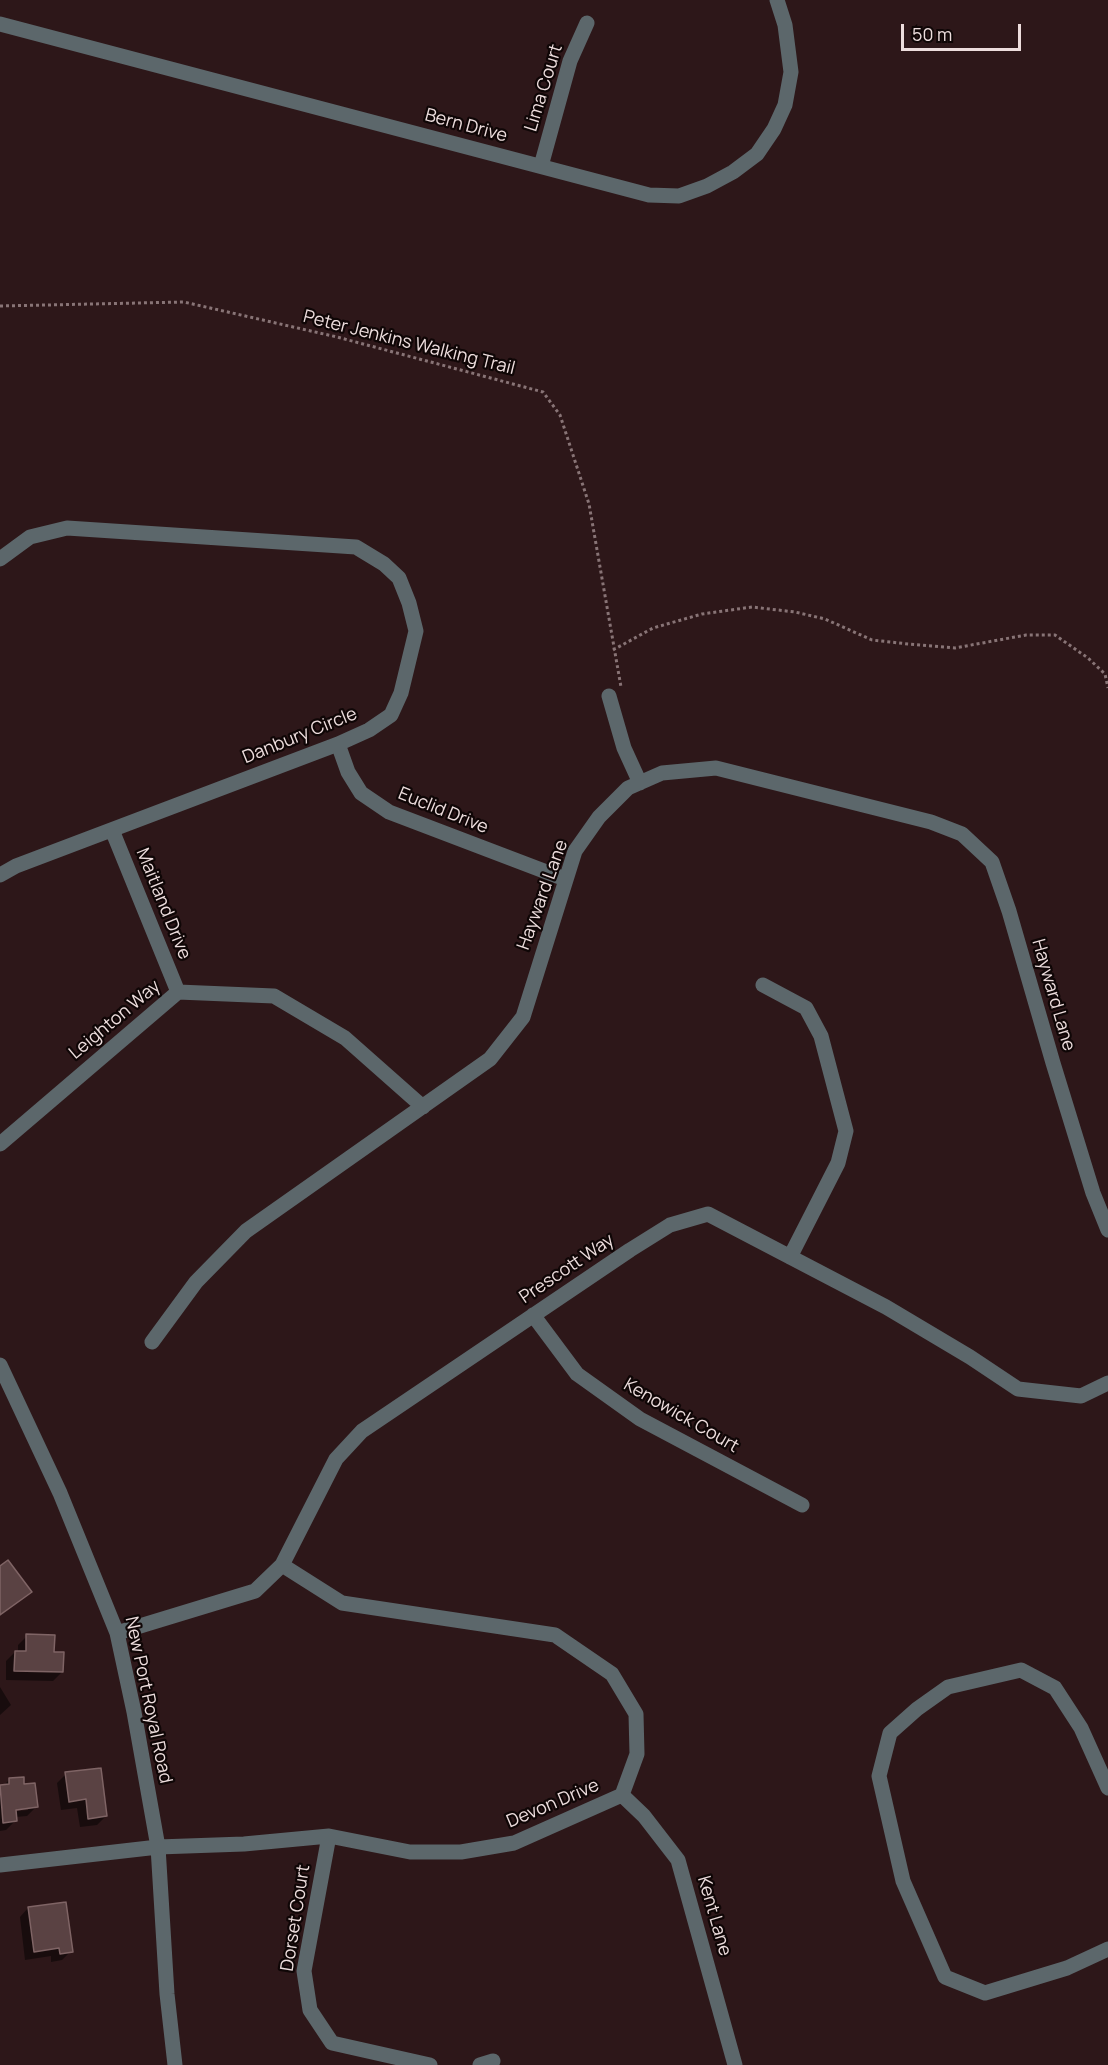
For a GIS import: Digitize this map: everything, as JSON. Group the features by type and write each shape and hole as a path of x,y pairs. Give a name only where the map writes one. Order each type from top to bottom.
{"street":[{"name":"Bern Drive","path":"0,24 649,195 679,196 707,186 732,172 757,154 774,129 785,105 791,72 785,25 777,0"},
{"name":"Lima Court","path":"542,166 570,60 587,23"},
{"name":"Danbury Circle","path":"0,559 30,537 67,528 356,547 384,564 399,578 409,603 416,631 401,693 391,715 369,730 338,744 16,866 0,875"},
{"path":"616,694 624,748 640,783"},
{"name":"Euclid Drive","path":"338,744 348,772 361,793 389,812 565,879"},
{"name":"Hayward Lane","path":"152,1342 196,1282 246,1232 490,1059 523,1017 575,851 599,817 628,788 662,773 716,768 931,822 962,834 992,862 1009,911 1090,1183 1108,1230"},
{"name":"Maitland Drive","path":"112,830 178,992"},
{"path":"763,985 806,1008 821,1036 846,1131 838,1163 790,1257"},
{"name":"Leighton Way","path":"0,1144 178,992 274,996 345,1038 423,1107"},
{"name":"Prescott Way","path":"117,1633 255,1591 282,1565 336,1459 362,1431 670,1225 708,1214 886,1307 970,1357 1018,1389 1081,1396 1108,1383"},
{"name":"Kenowick Court","path":"533,1315 577,1374 640,1419 802,1505"},
{"name":"New Port Royal Road","path":"0,1365 60,1493 117,1633 134,1712 158,1847 167,1994 175,2065"},
{"name":"Devon Drive","path":"0,1865 158,1847 244,1844 329,1836 410,1852 461,1852 514,1843 622,1795 637,1754 636,1714 612,1674 555,1635 342,1603 282,1565"},
{"path":"1108,1788 1081,1728 1055,1688 1021,1671 948,1687 917,1709 890,1733 879,1776 903,1881 945,1977 985,1993 1067,1968 1108,1949"},
{"name":"Kent Lane","path":"622,1795 644,1816 678,1860 735,2065"},
{"name":"Dorset Court","path":"329,1836 304,1971 310,2010 332,2043 430,2065"}],"path":[{"name":"Peter Jenkins Walking Trail","path":"0,306 184,303 336,337 543,392 560,415 589,504 613,650 616,694"},
{"path":"613,650 653,628 702,614 752,607 795,612 825,619 872,640 908,644 955,648 1026,635 1055,635 1088,658 1105,674 1108,688"}],"building":[{"path":"8,1560 32,1592 0,1615 0,1566"},
{"path":"26,1634 55,1635 54,1652 64,1652 63,1672 14,1671 15,1651 26,1651"},
{"path":"101,1768 107,1816 88,1819 86,1799 69,1802 65,1772"},
{"path":"24,1777 24,1784 35,1783 38,1807 16,1810 17,1821 3,1823 0,1785 9,1784 9,1778"},
{"path":"66,1902 73,1952 60,1954 59,1948 34,1952 28,1907"}]}
